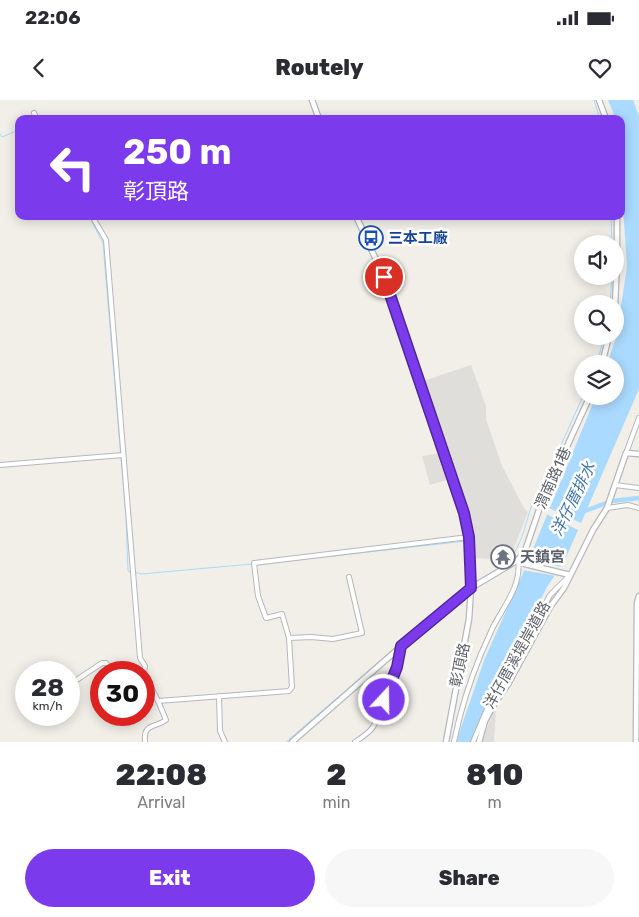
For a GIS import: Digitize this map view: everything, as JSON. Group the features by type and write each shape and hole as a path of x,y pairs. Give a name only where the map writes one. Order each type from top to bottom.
{"street":[{"path":"312,100 317,115"},
{"path":"599,100 605,115"},
{"path":"94,220 106,240 132,579 142,661"},
{"name":"彰頂路","path":"358,220 393,301 464,513 469,537 470,619 446,742"},
{"path":"616,295 618,260 617,220"},
{"name":"渭南路1巷","path":"518,560 525,551 542,501 586,405"},
{"path":"479,742 485,721 493,706 508,684 550,607 564,588 593,530 607,508 639,418"},
{"path":"626,453 639,454"},
{"path":"0,465 123,456"},
{"path":"614,487 639,488"},
{"path":"607,508 628,505 639,508"},
{"path":"158,700 289,690 292,686 289,638 282,614 266,618 258,596 254,564 469,537"},
{"path":"292,742 471,586 518,560 525,564 570,575"},
{"name":"洋仔厝溪堤岸道路","path":"454,742 460,711 480,656 514,591 520,570 518,560"},
{"name":"洋仔厝溪堤岸道路","path":"473,742 487,709 508,675 550,595 570,575"},
{"path":"289,638 333,638 362,633 349,577"},
{"path":"636,742 637,603 639,596"},
{"path":"356,742 372,728 390,688 401,646"},
{"path":"145,742 144,733 147,729 166,720 155,694"},
{"path":"219,696 220,731 225,742"}],"shaded area":[{"path":"471,365 486,406 486,419 502,466 524,508 528,512 512,553 494,546 493,559 473,558 469,537 420,382"},
{"path":"441,453 450,479 430,485 422,456"},
{"path":"494,709 496,709 494,742 482,742"}],"water":[{"name":"洋仔厝排水","path":"608,100 633,100 639,116 639,389 565,560 547,587 486,709 472,742 456,742 485,658 524,571 592,405 624,405 624,355 610,355 614,345 624,345 623,295 627,267 624,220 625,115 614,115"}],"pier":[{"path":"549,508 583,524 580,531 546,514"},
{"path":"528,561 563,567 557,576 522,570"}],"waterway":[{"path":"594,100 599,115"},
{"path":"0,134 2,137 15,132"},
{"path":"91,220 103,243 126,517 128,571 130,572"},
{"path":"611,220 612,235"},
{"path":"611,285 611,295"},
{"path":"393,313 431,427"},
{"path":"599,355 602,345"},
{"path":"514,554 522,537 531,507 536,500 579,405"},
{"name":"洋仔厝排水","path":"582,512 612,501 639,498"},
{"path":"288,561 466,541"},
{"path":"134,572 141,574 252,564"},
{"path":"457,596 464,590"},
{"path":"286,742 431,617"}],"place":[{"name":"三本工廠","path":"371,238"},
{"name":"天鎮宮","path":"503,557"}],"route":[{"path":"384,277 464,513 470,545 471,588 401,646 397,667 384,700"}]}
